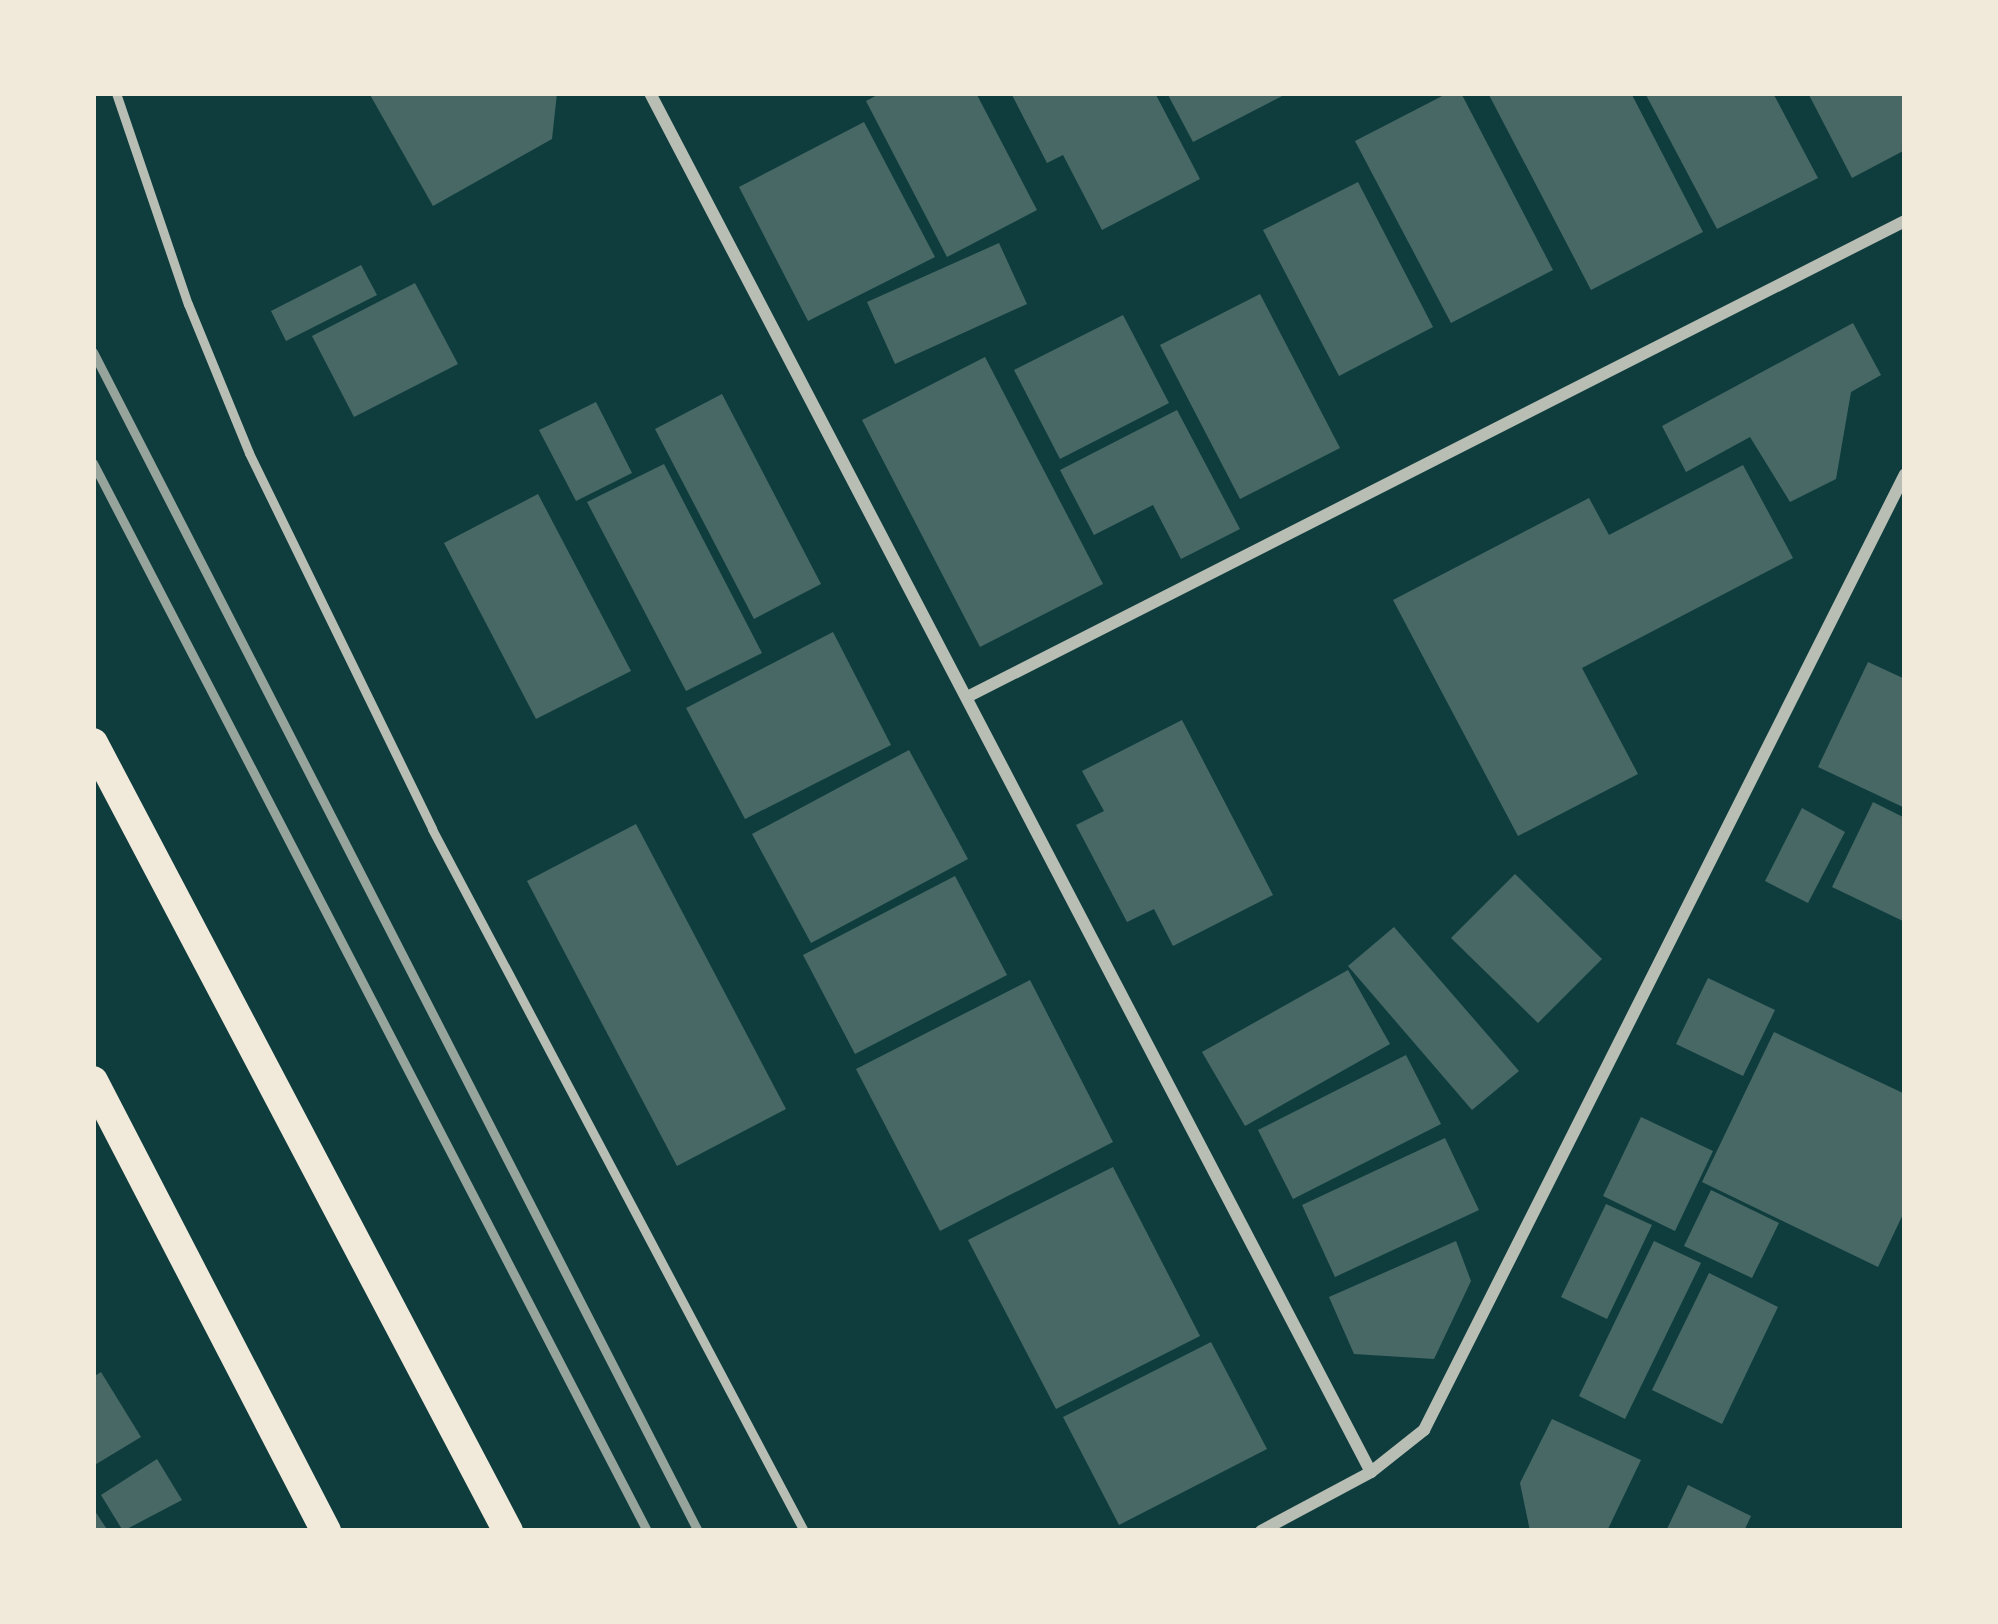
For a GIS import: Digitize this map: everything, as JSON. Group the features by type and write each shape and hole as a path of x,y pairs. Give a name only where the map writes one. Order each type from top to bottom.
{"main road":[{"path":"93,743 508,1531"},
{"path":"93,1081 326,1531"}],"street":[{"path":"650,93 971,695 1371,1472"},
{"path":"971,695 1905,221"},
{"path":"1262,1531 1371,1472 1424,1430 1905,474"}],"lane":[{"path":"116,93 188,304 250,453 432,829 804,1531"}],"building":[{"path":"369,93 557,93 552,139 433,206"},
{"path":"881,93 976,93 1037,210 947,257 866,101"},
{"path":"1011,93 1155,93 1200,179 1102,230 1063,155 1047,163"},
{"path":"1167,93 1288,93 1193,142"},
{"path":"1448,93 1461,93 1553,270 1451,323 1355,141"},
{"path":"1488,93 1631,93 1703,232 1591,290"},
{"path":"1645,93 1773,93 1818,178 1717,229"},
{"path":"1808,93 1905,93 1905,150 1852,178"},
{"path":"864,122 935,257 808,321 739,187"},
{"path":"1358,182 1433,327 1339,376 1263,230"},
{"path":"999,243 1027,304 895,364 867,302"},
{"path":"361,265 377,295 286,341 271,311"},
{"path":"415,283 458,364 354,417 312,336"},
{"path":"1260,294 1340,448 1240,499 1160,345"},
{"path":"1123,315 1169,403 1060,459 1014,370"},
{"path":"1853,323 1881,375 1851,392 1836,479 1790,502 1750,437 1686,472 1662,426"},
{"path":"985,357 1103,584 980,647 862,420"},
{"path":"722,394 821,584 754,619 655,429"},
{"path":"596,402 632,473 576,501 539,430"},
{"path":"1177,410 1240,529 1181,559 1153,505 1094,535 1060,470"},
{"path":"664,464 762,653 686,691 587,502"},
{"path":"1743,465 1793,558 1582,668 1638,774 1518,836 1393,600 1589,498 1609,535"},
{"path":"538,494 631,671 536,719 444,543"},
{"path":"833,632 891,745 745,819 686,708"},
{"path":"1868,662 1905,679 1905,808 1818,767"},
{"path":"1182,720 1273,895 1173,946 1154,909 1127,922 1076,825 1104,811 1082,771"},
{"path":"909,750 968,859 811,943 752,834"},
{"path":"1873,802 1905,818 1905,922 1832,887"},
{"path":"1802,808 1845,832 1808,903 1765,881"},
{"path":"636,824 786,1109 677,1166 527,881"},
{"path":"1515,874 1602,959 1538,1023 1451,938"},
{"path":"955,876 1007,975 855,1054 803,955"},
{"path":"1394,927 1519,1071 1472,1110 1348,966"},
{"path":"1348,970 1390,1044 1245,1126 1202,1052"},
{"path":"1708,978 1775,1010 1743,1076 1676,1044"},
{"path":"1030,980 1113,1142 940,1231 856,1069"},
{"path":"1774,1032 1905,1094 1905,1210 1878,1267 1702,1182"},
{"path":"1406,1055 1441,1124 1293,1199 1258,1130"},
{"path":"1641,1117 1713,1151 1675,1231 1603,1196"},
{"path":"1445,1138 1479,1210 1335,1277 1302,1205"},
{"path":"1113,1167 1200,1336 1056,1409 968,1240"},
{"path":"1711,1190 1779,1223 1752,1278 1684,1246"},
{"path":"1606,1204 1652,1225 1607,1319 1561,1297"},
{"path":"1456,1241 1471,1281 1434,1359 1354,1354 1329,1297"},
{"path":"1654,1241 1701,1263 1625,1419 1579,1396"},
{"path":"1709,1273 1778,1307 1722,1424 1652,1390"},
{"path":"1211,1342 1267,1449 1119,1525 1063,1417"},
{"path":"101,1372 141,1437 93,1466 93,1377"},
{"path":"1552,1419 1641,1460 1607,1531 1530,1531 1520,1483"},
{"path":"157,1459 182,1500 123,1531 101,1495"},
{"path":"1688,1485 1751,1516 1744,1531 1666,1531"},
{"path":"93,1508 108,1531 93,1531"}],"railway":[{"path":"93,352 698,1531"},
{"path":"93,463 647,1531"}]}
